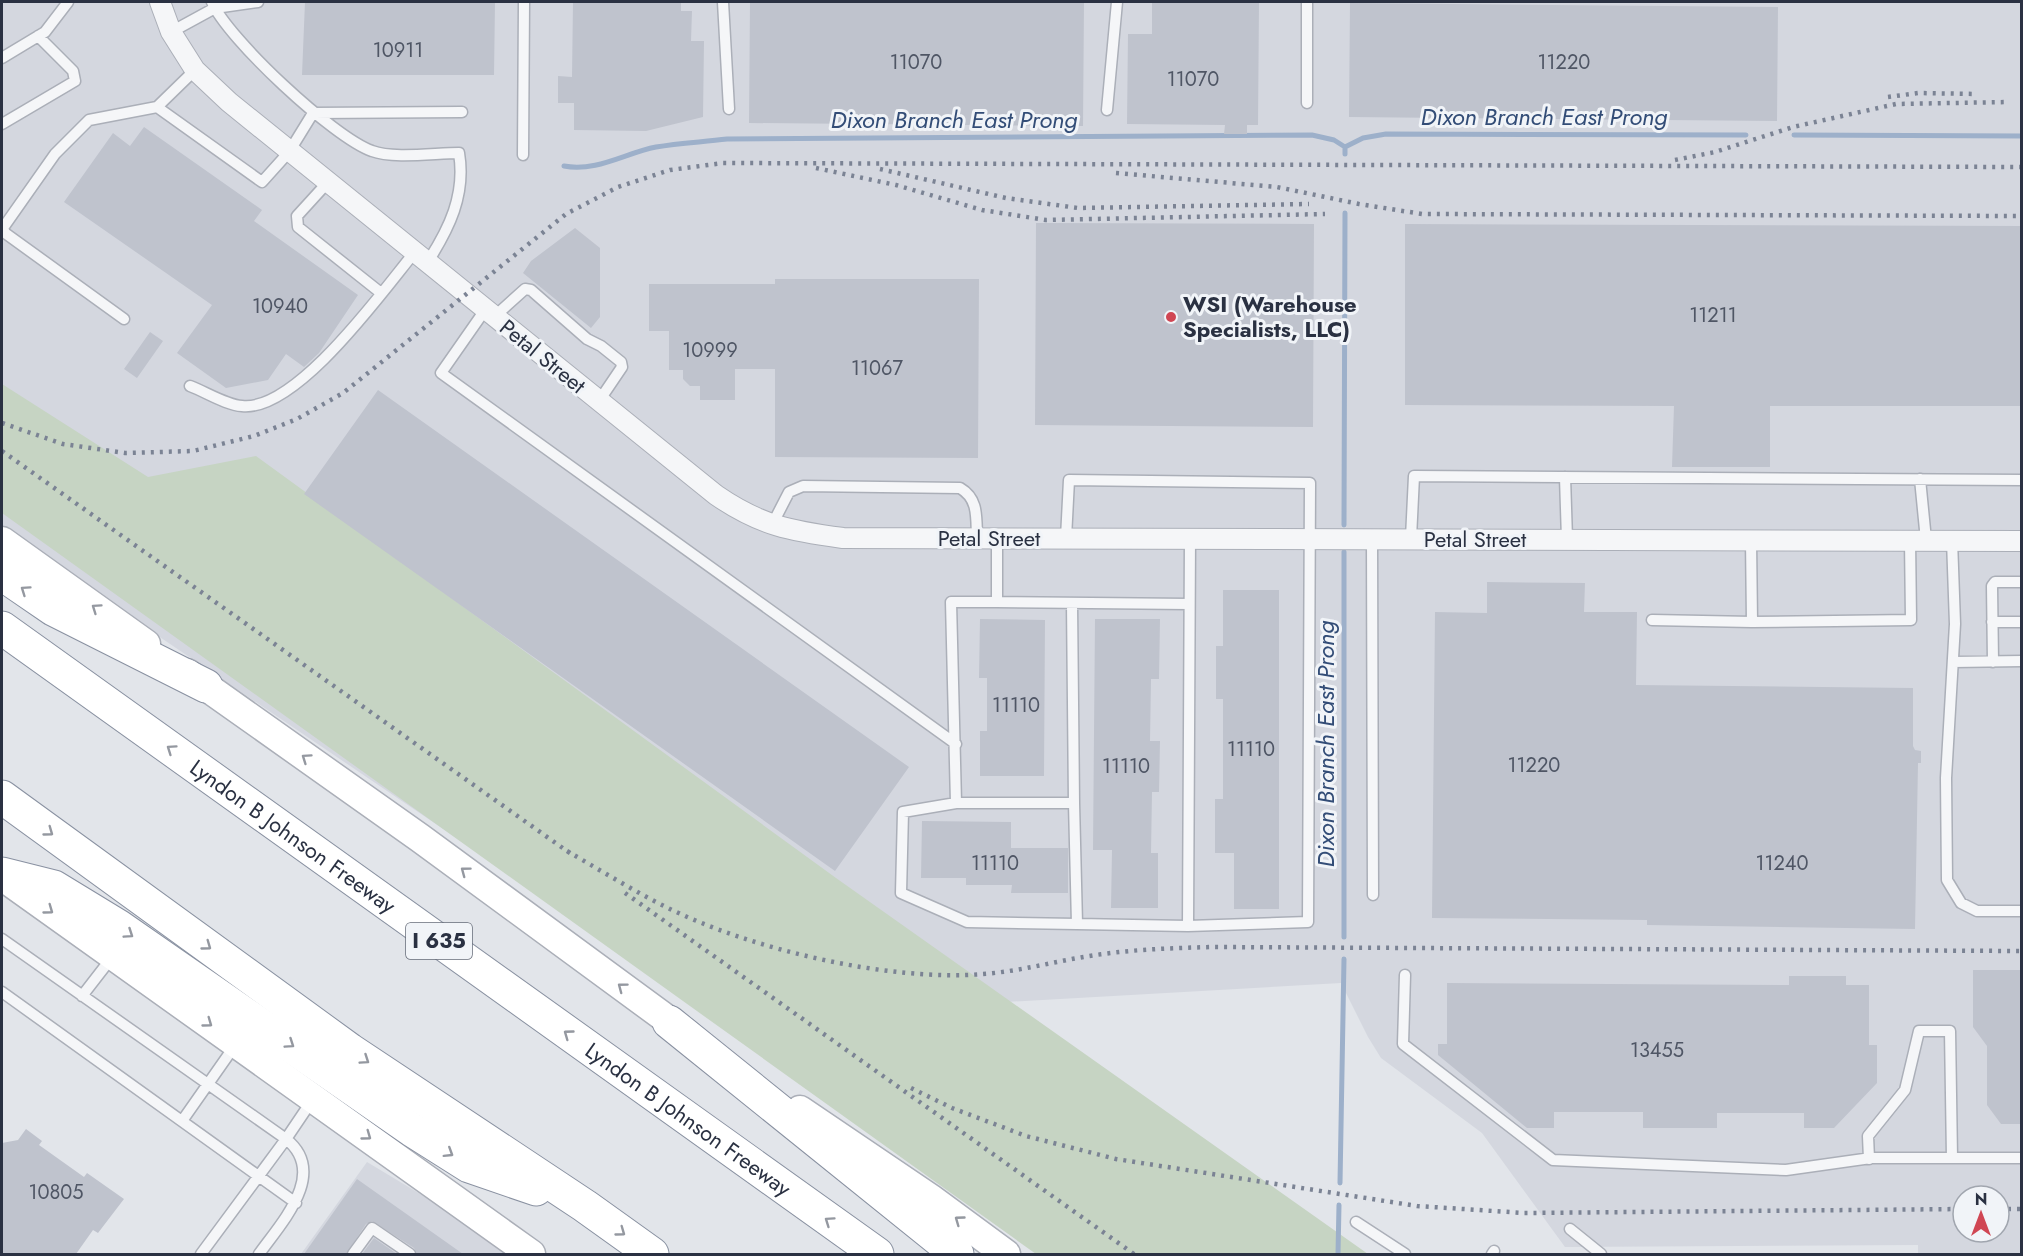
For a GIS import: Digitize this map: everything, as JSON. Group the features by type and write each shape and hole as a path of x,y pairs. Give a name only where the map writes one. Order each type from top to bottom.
{"highway":[{"path":"2,574 53,609 206,687"},
{"name":"Lyndon B Johnson Freeway","path":"2,628 877,1254"},
{"path":"2,797 350,1050 585,1206 652,1254"},
{"path":"2,875 54,887 118,926 412,1130 469,1166 585,1206"},
{"path":"669,1022 957,1254"}],"main road":[{"path":"2,541 420,838 669,1022 930,1198 1006,1254"},
{"path":"2,875 531,1254"}],"street":[{"name":"Petal Street","path":"160,2 171,32 195,70 229,102 716,495 748,515 784,530 843,538 1190,537 2022,541"}],"lane":[{"path":"2,58 45,32 68,2"},
{"path":"171,32 213,5 258,2"},
{"path":"523,155 524,2"},
{"path":"723,2 729,109"},
{"path":"1107,110 1117,2"},
{"path":"1306,104 1307,2"},
{"path":"190,386 242,406 264,404 323,363 381,293 421,258 455,214 460,187 459,153 372,152 314,113 239,42 213,5"},
{"path":"2,124 75,81 73,71 38,36"},
{"path":"124,319 5,233 3,228 55,154 89,120 157,107 195,70"},
{"path":"157,107 256,180 262,182 289,152 314,113"},
{"path":"314,113 462,112"},
{"path":"328,182 297,216 298,227 381,293"},
{"path":"599,401 622,367 621,362 601,346 587,339 531,290 525,289 489,313 441,373 956,744"},
{"path":"1411,538 1414,476 2022,480"},
{"path":"1565,477 1567,539"},
{"path":"1652,620 1752,622 1911,620 1918,540 1920,479"},
{"path":"1066,538 1069,480 1310,483 1308,922 1188,926 967,922 901,892 903,813 956,803 1074,803"},
{"path":"772,525 789,492 803,486 960,488 968,493 975,503 977,538"},
{"path":"1188,926 1190,537"},
{"path":"997,538 997,602"},
{"path":"1372,538 1373,895"},
{"path":"1751,540 1752,622"},
{"path":"1952,540 1955,624 1946,778 1947,880 1961,903 1977,911 2022,911"},
{"path":"1993,662 1992,586 1995,582 2022,582"},
{"path":"956,803 951,602 1189,604"},
{"path":"1071,603 1077,924"},
{"path":"1992,622 2022,622"},
{"path":"1953,662 2022,661"},
{"path":"2,939 296,1147 303,1168 303,1187 296,1203 258,1254"},
{"path":"82,996 113,956"},
{"path":"1405,975 1403,1044 1553,1160 1786,1170 1869,1158 2022,1158"},
{"path":"2,992 296,1203"},
{"path":"1869,1158 1868,1136 1905,1090 1919,1031 1950,1031 1952,1158"},
{"path":"182,1121 237,1044"},
{"path":"201,1254 314,1098"},
{"path":"1356,1222 1405,1254"},
{"path":"353,1254 372,1228 410,1254"},
{"path":"1570,1229 1601,1254"}],"shaded area":[{"path":"2,2 2021,2 2021,1254 1918,1254 1918,1245 1565,1247 1482,1133 1381,1058 1341,983 722,1018 2,530"},
{"path":"367,1162 520,1254 301,1254"}],"green space":[{"path":"2,384 148,477 256,456 836,878 1368,1254 1036,1254 2,513"}],"building":[{"path":"305,2 495,2 494,75 302,75"},
{"path":"573,2 681,2 681,11 692,11 691,41 704,41 703,117 646,131 574,130 574,103 558,103 558,76 572,77"},
{"path":"750,2 1084,2 1083,126 749,123"},
{"path":"1152,2 1259,2 1258,125 1247,125 1247,134 1224,134 1225,125 1127,124 1128,34 1152,34"},
{"path":"1350,3 1778,7 1777,121 1349,117"},
{"path":"144,127 262,210 254,221 358,295 319,353 304,367 286,354 268,380 226,388 177,353 212,305 64,202 113,133 130,146"},
{"path":"1036,223 1314,224 1313,427 1035,425"},
{"path":"1405,224 2022,226 2022,406 1770,406 1770,467 1672,467 1674,406 1405,405"},
{"path":"575,228 600,248 600,317 591,328 523,273 531,261"},
{"path":"775,279 979,279 978,458 775,457 775,369 735,369 735,400 700,400 700,386 690,386 683,379 683,370 669,370 669,331 649,331 649,284 775,284"},
{"path":"150,332 163,341 137,378 124,369"},
{"path":"378,390 909,767 835,871 304,494"},
{"path":"1487,582 1585,583 1584,612 1637,612 1636,685 1913,688 1913,746 1915,750 1921,751 1921,763 1918,763 1915,929 1647,925 1647,920 1432,918 1435,612 1487,613"},
{"path":"1223,590 1279,590 1279,909 1234,909 1234,853 1215,853 1215,799 1223,799 1223,699 1216,699 1216,646 1223,646"},
{"path":"980,619 1045,620 1044,776 980,776 980,731 987,731 987,678 979,678"},
{"path":"1095,619 1160,619 1159,679 1151,679 1150,741 1160,741 1159,792 1152,792 1151,853 1158,853 1158,908 1111,908 1112,850 1093,850"},
{"path":"922,821 1011,822 1011,848 1068,848 1068,893 1011,893 1012,885 966,885 966,878 921,878"},
{"path":"1973,970 2022,970 2022,1124 2001,1124 1987,1105 1987,1046 1973,1027"},
{"path":"1789,976 1846,976 1846,985 1869,985 1869,1045 1877,1045 1877,1083 1834,1128 1804,1128 1804,1113 1717,1113 1717,1128 1643,1128 1643,1112 1554,1112 1554,1128 1527,1128 1438,1055 1438,1044 1447,1044 1447,983 1789,985"},
{"path":"26,1129 42,1141 39,1145 84,1177 87,1173 124,1199 98,1233 93,1230 76,1254 2,1254 2,1143 18,1140"},
{"path":"357,1179 463,1254 417,1254 414,1248 372,1221 366,1224 346,1254 304,1254"},
{"path":"374,1238 397,1254 362,1254"}],"waterway":[{"name":"Dixon Branch East Prong","path":"1345,147 1363,138 1386,134 1746,135"},
{"name":"Dixon Branch East Prong","path":"564,166 588,166 656,147 727,139 1312,135 1334,140 1345,147 1345,154"},
{"name":"Dixon Branch East Prong","path":"1794,135 2022,136"},
{"name":"Dixon Branch East Prong","path":"1344,525 1345,213"},
{"name":"Dixon Branch East Prong","path":"1344,552 1344,937"},
{"name":"Dixon Branch East Prong","path":"1340,1183 1344,959"},
{"name":"Dixon Branch East Prong","path":"1338,1254 1339,1205"}],"railway":[{"path":"1888,97 1918,93 1977,94"},
{"path":"1675,160 1715,152 1793,127 1896,104 2008,102"},
{"path":"2,423 63,444 125,453 193,451 254,436 297,419 343,393 566,214 618,187 670,170 723,163 2022,167"},
{"path":"816,168 896,185 982,210 1046,220 1325,214"},
{"path":"880,169 1006,198 1078,208 1309,204"},
{"path":"1116,173 1277,187 1422,214 2022,216"},
{"path":"2,451 574,856"},
{"path":"567,851 666,907 738,936 778,949 821,959 906,973 983,974 1117,952 1212,947 2022,951"},
{"path":"625,893 1134,1254"},
{"path":"911,1088 952,1108 1026,1136 1116,1159 1417,1206 1524,1213 1951,1209"},
{"path":"2011,1209 2022,1209"}],"place":[{"name":"WSI (Warehouse Specialists, LLC)","path":"1171,317"}]}
